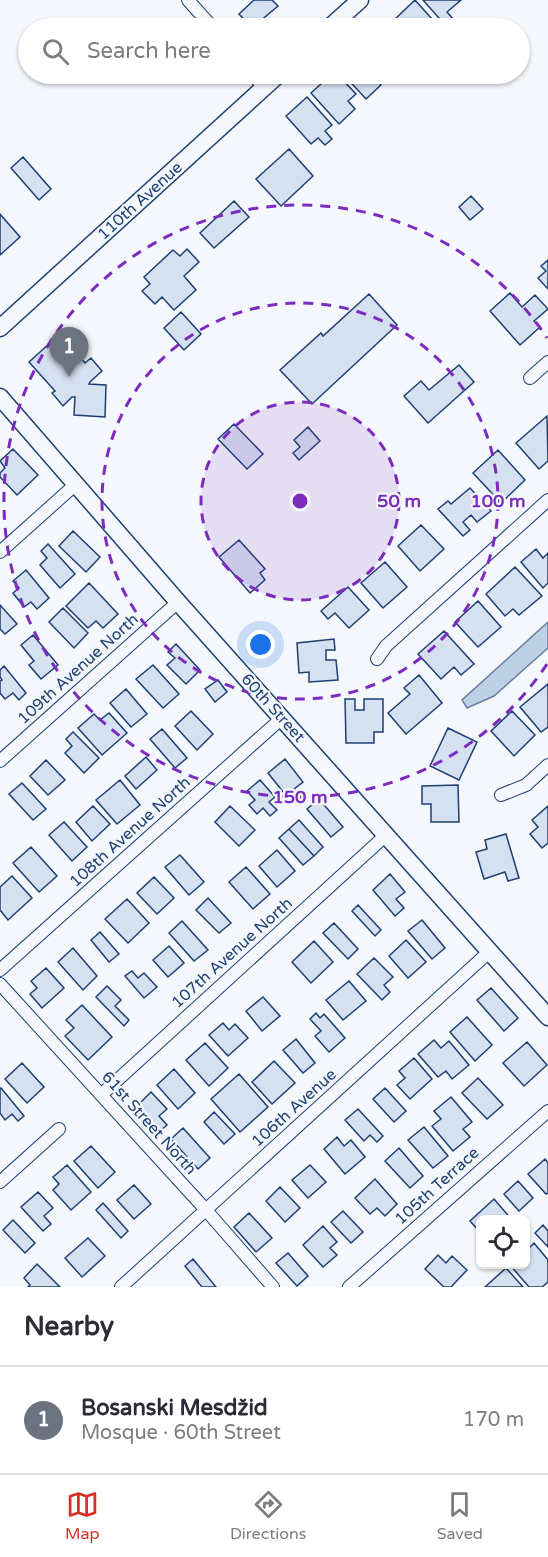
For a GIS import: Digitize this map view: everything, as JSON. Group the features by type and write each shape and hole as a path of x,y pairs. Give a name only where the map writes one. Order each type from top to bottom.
{"street":[{"path":"188,0 204,18"},
{"path":"340,18 360,0"},
{"path":"261,84 264,87"},
{"name":"110th Avenue","path":"0,328 267,84"},
{"path":"530,378 548,362"},
{"name":"60th Street","path":"0,398 385,836 548,1017"},
{"path":"0,552 76,484"},
{"path":"377,659 386,646 548,500"},
{"name":"109th Avenue North","path":"0,761 178,602"},
{"name":"108th Avenue North","path":"0,970 282,718"},
{"path":"501,795 526,785 548,765"},
{"name":"107th Avenue North","path":"101,1095 385,836"},
{"name":"106th Avenue","path":"121,1287 489,952"},
{"name":"61st Street North","path":"0,984 273,1287"},
{"name":"105th Terrace","path":"349,1287 548,1111"},
{"path":"0,1182 59,1130"}],"water":[{"path":"548,622 548,648 494,696 467,708 462,700"}],"building":[{"path":"254,0 272,0 278,6 264,18 243,18 239,14"},
{"path":"415,0 431,18 396,18"},
{"path":"423,0 461,0 447,12 452,18 439,18"},
{"path":"321,84 346,84 356,94 348,101 355,109 339,124 311,93"},
{"path":"352,84 380,84 381,85 366,99"},
{"path":"307,97 332,125 325,131 332,139 325,145 318,138 311,144 286,116"},
{"path":"289,149 313,176 281,206 256,179"},
{"path":"23,157 51,189 39,200 11,168"},
{"path":"471,196 483,209 470,220 459,207"},
{"path":"234,201 249,217 214,248 200,233"},
{"path":"0,214 20,237 0,255"},
{"path":"187,249 199,262 184,276 196,290 174,310 162,297 155,304 142,291 150,284 144,277 173,250 180,256"},
{"path":"548,260 548,289 538,278 546,271 541,266"},
{"path":"510,293 522,307 535,295 548,309 534,321 540,327 520,345 490,311"},
{"path":"369,294 397,325 312,404 280,370 321,333 323,336"},
{"path":"181,312 201,334 184,350 164,328"},
{"path":"60,334 85,363 91,358 102,371 89,384 106,385 105,417 74,415 75,397 63,406 52,393 55,391 29,362"},
{"path":"459,365 474,382 428,423 404,396 421,381 429,390"},
{"path":"547,416 548,461 539,469 516,443"},
{"path":"234,424 263,454 247,469 218,439"},
{"path":"308,427 320,441 299,460 293,453 300,447 294,440"},
{"path":"13,449 38,475 17,495 0,477 0,473 5,468 0,461"},
{"path":"498,450 525,480 501,503 473,473"},
{"path":"470,488 491,511 477,522 471,515 463,522 470,530 463,536 438,509 448,501 451,504"},
{"path":"421,525 444,549 420,571 398,546"},
{"path":"73,531 100,557 86,572 59,546"},
{"path":"239,540 265,569 260,573 265,580 250,593 219,557"},
{"path":"48,544 75,574 60,588 40,565 47,558 41,551"},
{"path":"536,549 543,558 548,553 548,583 543,588 521,562"},
{"path":"385,562 407,587 383,608 361,583"},
{"path":"515,567 542,596 519,615 513,609 505,616 486,594"},
{"path":"26,570 49,598 37,609 31,602 24,607 13,593 19,588 13,581"},
{"path":"89,583 118,614 103,628 96,621 88,628 66,606"},
{"path":"348,587 369,610 349,628 335,613 328,619 321,611"},
{"path":"478,601 501,627 478,647 455,622"},
{"path":"0,605 17,624 5,634 0,629"},
{"path":"63,608 88,633 74,648 49,622"},
{"path":"444,631 474,664 461,675 454,667 441,679 418,654"},
{"path":"33,635 58,665 41,679 29,665 34,661 21,645"},
{"path":"334,639 335,650 326,650 326,660 336,660 338,680 309,682 309,672 299,673 297,643"},
{"path":"176,644 200,670 186,684 167,665 175,658 168,652"},
{"path":"153,665 179,694 163,708 136,679"},
{"path":"4,666 26,693 19,700 13,693 5,699 0,693 0,681 2,680 0,670"},
{"path":"419,675 442,703 406,734 388,713 410,694 404,688"},
{"path":"218,680 227,692 215,702 205,689"},
{"path":"548,684 548,727 541,732 520,707"},
{"path":"126,689 147,714 131,727 110,703"},
{"path":"345,699 355,699 355,710 364,710 364,699 383,699 383,732 374,732 374,743 346,743"},
{"path":"191,711 213,734 197,750 175,726"},
{"path":"512,711 535,735 514,756 491,731"},
{"path":"109,713 127,733 102,755 78,728 94,714 100,720"},
{"path":"448,728 477,742 459,780 430,766"},
{"path":"162,729 187,758 175,768 150,739"},
{"path":"73,732 99,758 84,773 65,753 72,746 66,739"},
{"path":"146,757 157,770 136,789 125,776"},
{"path":"285,759 303,782 294,789 300,796 292,803 268,773"},
{"path":"46,760 65,780 48,795 30,776"},
{"path":"120,780 140,805 117,824 96,800"},
{"path":"260,780 275,797 269,802 277,810 270,816 263,808 257,814 249,805 255,800 247,791"},
{"path":"22,783 46,809 33,820 9,794"},
{"path":"458,785 459,822 431,822 431,804 422,804 422,786"},
{"path":"319,799 343,827 331,837 307,809"},
{"path":"93,806 110,824 92,841 76,822"},
{"path":"230,806 255,830 239,846 215,822"},
{"path":"548,806 548,843 542,848 530,834 538,827 532,820"},
{"path":"299,820 323,847 314,856 289,829"},
{"path":"64,822 87,847 72,861 49,835"},
{"path":"289,829 314,856 303,865 279,838"},
{"path":"506,834 519,878 508,881 505,872 484,879 476,852 487,849 485,840"},
{"path":"31,847 57,876 39,892 13,863"},
{"path":"277,850 295,871 277,887 259,866"},
{"path":"180,855 204,882 189,895 165,867"},
{"path":"246,867 270,894 253,909 229,882"},
{"path":"390,874 405,892 396,899 404,908 395,916 373,890"},
{"path":"12,876 32,898 8,920 0,910 0,887"},
{"path":"154,877 174,898 157,914 137,893"},
{"path":"208,898 231,923 219,933 196,910"},
{"path":"127,899 149,923 128,943 105,919"},
{"path":"358,905 381,930 375,936 352,911"},
{"path":"422,920 445,948 432,959 408,931"},
{"path":"182,921 208,950 194,961 169,933"},
{"path":"334,923 358,949 348,959 323,933"},
{"path":"100,932 119,954 109,962 91,940"},
{"path":"406,940 426,962 408,978 389,956"},
{"path":"314,941 333,962 311,983 292,962"},
{"path":"169,946 184,963 168,977 153,960"},
{"path":"73,948 97,976 83,990 58,962"},
{"path":"374,958 393,977 384,985 390,992 382,1000 357,974"},
{"path":"46,968 64,988 42,1008 30,994 37,988 31,981"},
{"path":"132,971 138,978 144,973 157,987 144,998 125,976"},
{"path":"349,981 366,1001 343,1020 326,1000"},
{"path":"107,986 121,1000 115,1006 129,1020 124,1026 96,997"},
{"path":"491,988 518,1018 504,1031 477,1000"},
{"path":"263,997 280,1016 262,1031 246,1011"},
{"path":"82,1005 112,1037 88,1060 65,1036 74,1028 66,1020"},
{"path":"316,1013 320,1018 324,1014 345,1038 329,1052 315,1036 321,1031 310,1019"},
{"path":"467,1017 492,1045 475,1061 450,1032"},
{"path":"223,1023 229,1030 235,1024 248,1038 228,1056 209,1035"},
{"path":"296,1039 315,1063 303,1073 283,1050"},
{"path":"434,1040 441,1048 449,1041 469,1065 452,1079 446,1071 438,1077 418,1054"},
{"path":"527,1042 547,1065 524,1086 503,1063"},
{"path":"205,1043 228,1068 209,1086 186,1060"},
{"path":"414,1058 432,1079 410,1099 397,1085 405,1078 399,1071"},
{"path":"274,1061 295,1083 272,1104 252,1082"},
{"path":"22,1063 44,1087 27,1103 5,1079"},
{"path":"174,1069 195,1093 178,1109 157,1085"},
{"path":"239,1074 268,1107 240,1132 211,1099"},
{"path":"478,1078 503,1105 487,1119 462,1093"},
{"path":"0,1088 24,1116 18,1121 12,1114 5,1120 0,1113"},
{"path":"385,1088 406,1111 394,1122 373,1099"},
{"path":"151,1092 167,1109 159,1116 167,1125 159,1132 135,1108"},
{"path":"451,1097 472,1122 463,1129 470,1137 453,1151 432,1126 441,1119 434,1111"},
{"path":"358,1109 383,1136 377,1142 370,1135 364,1141 345,1120"},
{"path":"214,1112 235,1134 224,1144 204,1122"},
{"path":"424,1127 448,1156 433,1168 408,1140"},
{"path":"183,1128 210,1158 198,1169 171,1139"},
{"path":"337,1137 344,1146 351,1140 365,1157 345,1174 324,1149"},
{"path":"91,1146 115,1172 98,1188 74,1161"},
{"path":"399,1148 423,1176 410,1188 385,1161"},
{"path":"545,1159 548,1163 548,1193 546,1194 528,1174"},
{"path":"67,1165 91,1192 71,1210 53,1190 59,1184 53,1177"},
{"path":"310,1165 326,1182 308,1198 292,1180"},
{"path":"375,1179 397,1204 385,1216 377,1208 370,1214 355,1198"},
{"path":"518,1181 533,1198 519,1211 504,1194"},
{"path":"134,1185 151,1204 134,1219 117,1200"},
{"path":"280,1187 300,1208 285,1222 266,1201"},
{"path":"38,1192 53,1208 44,1216 51,1224 43,1231 21,1207"},
{"path":"494,1199 508,1215 477,1215"},
{"path":"103,1203 128,1231 121,1238 96,1210"},
{"path":"343,1211 363,1232 351,1243 331,1222"},
{"path":"249,1213 272,1238 256,1252 234,1227"},
{"path":"476,1216 476,1228 470,1221"},
{"path":"13,1220 35,1243 25,1253 3,1230"},
{"path":"543,1225 548,1231 548,1247 535,1233"},
{"path":"323,1226 337,1242 330,1248 337,1255 323,1267 303,1245"},
{"path":"88,1238 105,1256 82,1277 65,1258"},
{"path":"534,1243 548,1260 548,1282 542,1287 529,1287 513,1269 530,1269 530,1247"},
{"path":"288,1253 308,1276 297,1286 276,1263"},
{"path":"438,1255 446,1263 452,1256 467,1270 451,1287 444,1287 425,1269"},
{"path":"193,1259 216,1287 202,1287 185,1266"},
{"path":"37,1264 60,1287 28,1287 30,1285 24,1278"},
{"path":"507,1269 523,1287 485,1287"}],"place":[{"name":"Bosanski Mesdžid","path":"69,377"}]}
